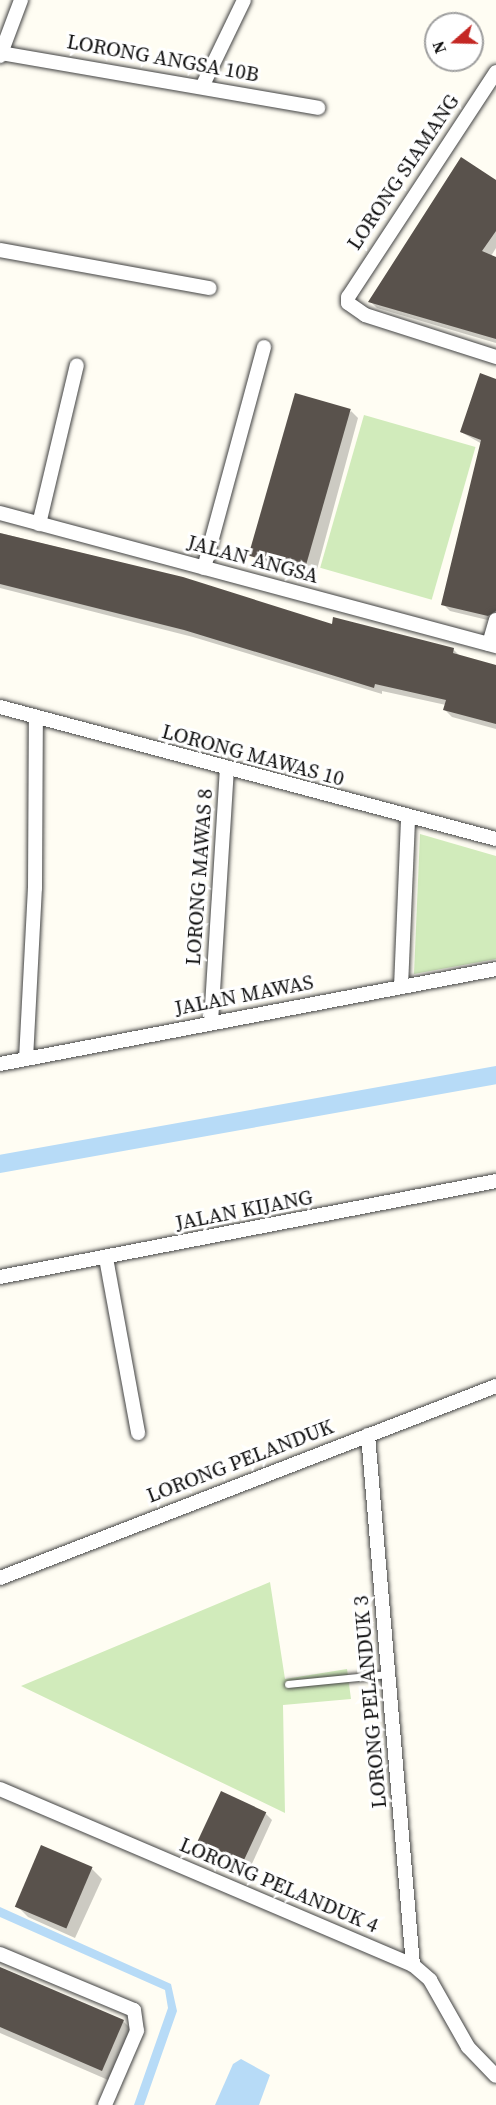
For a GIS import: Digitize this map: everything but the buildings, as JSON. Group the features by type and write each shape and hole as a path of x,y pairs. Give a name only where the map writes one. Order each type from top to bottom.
{"street":[{"path":"1,54 21,0"},
{"path":"203,85 244,0"},
{"name":"LORONG ANGSA 10B","path":"1,54 203,85 318,108"},
{"name":"LORONG SIAMANG","path":"496,72 348,297 348,303 364,315 496,357"},
{"path":"0,250 210,288"},
{"path":"204,568 264,347"},
{"path":"39,524 77,365"},
{"name":"JALAN ANGSA","path":"0,513 493,645"},
{"path":"493,645 496,620"},
{"name":"LORONG MAWAS 10","path":"0,707 36,720 227,771 295,786 408,819 496,840"},
{"path":"26,1059 35,888 36,720"},
{"name":"LORONG MAWAS 8","path":"211,1022 227,771"},
{"path":"401,987 408,819"},
{"name":"JALAN MAWAS","path":"0,1064 496,969"},
{"name":"JALAN KIJANG","path":"0,1277 496,1181"},
{"path":"106,1258 138,1433"},
{"name":"LORONG PELANDUK","path":"0,1578 496,1386"},
{"name":"LORONG PELANDUK 3","path":"368,1435 413,1965"},
{"name":"LORONG PELANDUK 4","path":"0,1789 413,1965 430,1980 468,2047 496,2076"},
{"path":"0,1954 124,2004 138,2019 137,2031 105,2105"}],"lane":[{"path":"288,1684 388,1674"}],"green space":[{"path":"364,415 476,447 432,600 320,568"},
{"path":"420,834 496,856 496,959 414,974"},
{"path":"270,1582 285,1679 347,1669 351,1699 283,1705 285,1813 21,1686"}],"water":[{"path":"0,1907 171,1984 177,2011 144,2105 134,2105 168,2008 165,1990 0,1917"},
{"path":"241,2059 270,2075 259,2105 215,2105 233,2064"}],"waterway":[{"path":"0,1164 496,1075"}]}
